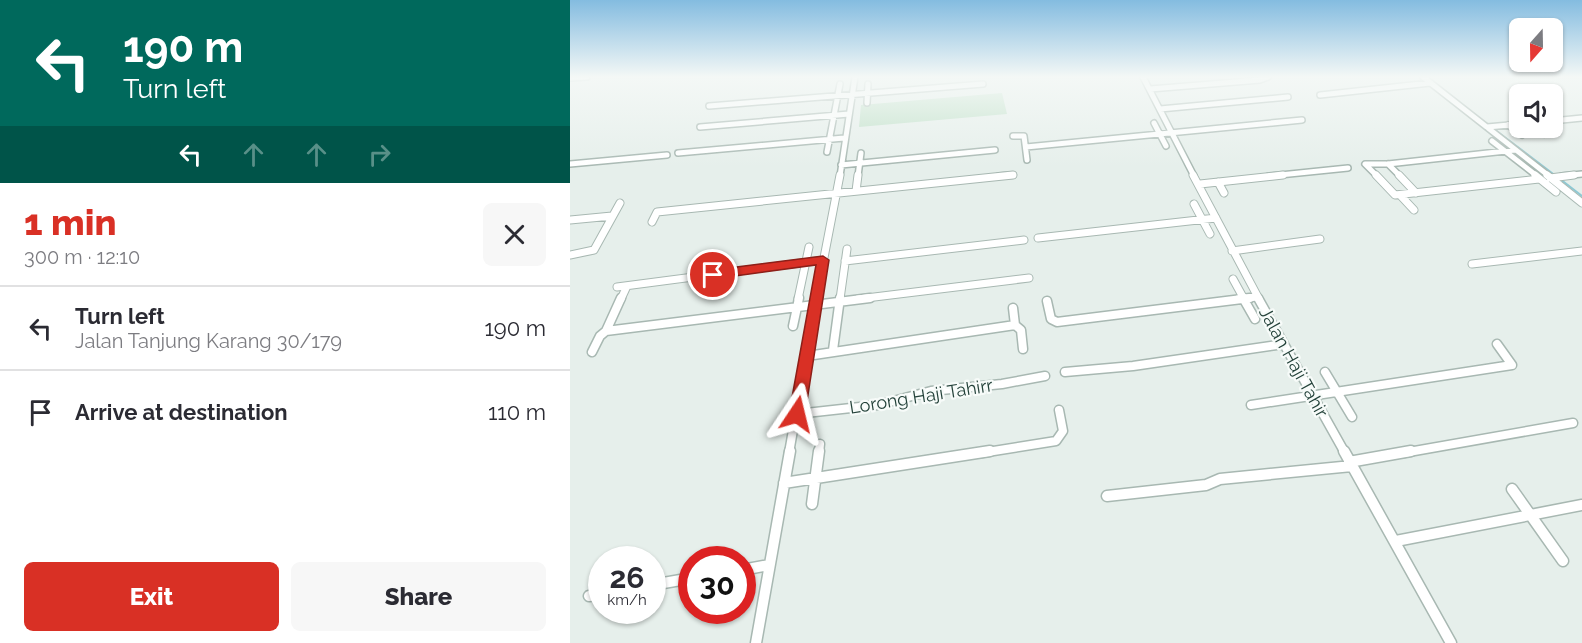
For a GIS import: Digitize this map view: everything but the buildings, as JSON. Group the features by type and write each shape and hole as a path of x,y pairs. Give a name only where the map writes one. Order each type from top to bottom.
{"street":[{"path":"827,152 836,107"},
{"path":"756,643 850,107"},
{"path":"1160,109 1169,107"},
{"path":"1174,107 1179,117"},
{"path":"1461,107 1515,150 1555,177 1582,203"},
{"name":"Jalan Haji Tahir","path":"1160,109 1257,297 1451,643"},
{"path":"700,127 849,114"},
{"path":"1563,120 1582,118"},
{"path":"1026,147 1302,120"},
{"path":"1154,123 1166,146"},
{"path":"1487,127 1508,125"},
{"path":"1013,136 1023,136 1027,160"},
{"path":"678,153 844,138"},
{"path":"1492,141 1556,192"},
{"path":"841,165 995,150"},
{"path":"1515,150 1387,164 1365,164 1393,194 1400,195 1539,179"},
{"path":"856,191 861,153"},
{"path":"570,164 667,155"},
{"path":"1387,164 1416,193"},
{"path":"1200,184 1348,168"},
{"path":"1555,177 1582,174"},
{"path":"652,222 657,212 1013,175"},
{"path":"1218,182 1224,194"},
{"path":"1400,195 1414,210"},
{"path":"570,255 589,253 594,250 620,202"},
{"path":"1194,204 1210,234"},
{"path":"570,220 612,216"},
{"path":"1038,238 1216,218"},
{"path":"1232,251 1320,239"},
{"path":"845,261 1024,240"},
{"path":"793,326 809,247"},
{"path":"833,350 847,249"},
{"path":"1472,264 1582,251"},
{"path":"617,287 823,260"},
{"path":"604,332 1029,278"},
{"path":"1233,279 1255,319"},
{"path":"592,352 627,286"},
{"path":"1047,301 1050,317 1058,321 1257,297"},
{"path":"1013,308 1015,325 1021,330 1023,349"},
{"path":"807,356 833,350 1015,325"},
{"path":"1065,372 1132,366 1284,344"},
{"path":"1251,405 1512,365 1497,344"},
{"path":"1325,372 1352,417"},
{"name":"Lorong Haji Tahirr","path":"797,414 878,405 931,391 1002,384 1045,376"},
{"path":"784,483 1056,441 1061,437 1063,430 1059,410"},
{"path":"1107,496 1206,485 1220,479 1351,464 1573,423"},
{"path":"812,504 820,444"},
{"path":"1512,489 1563,561"},
{"path":"1396,542 1582,505"},
{"path":"756,567 769,565"}],"green space":[{"path":"861,107 1005,107 1007,114 859,127"}],"waterway":[{"path":"1466,107 1487,124"},
{"path":"1493,128 1555,175"},
{"path":"1560,179 1582,196"}],"route":[{"path":"713,275 823,260 797,414"}]}
